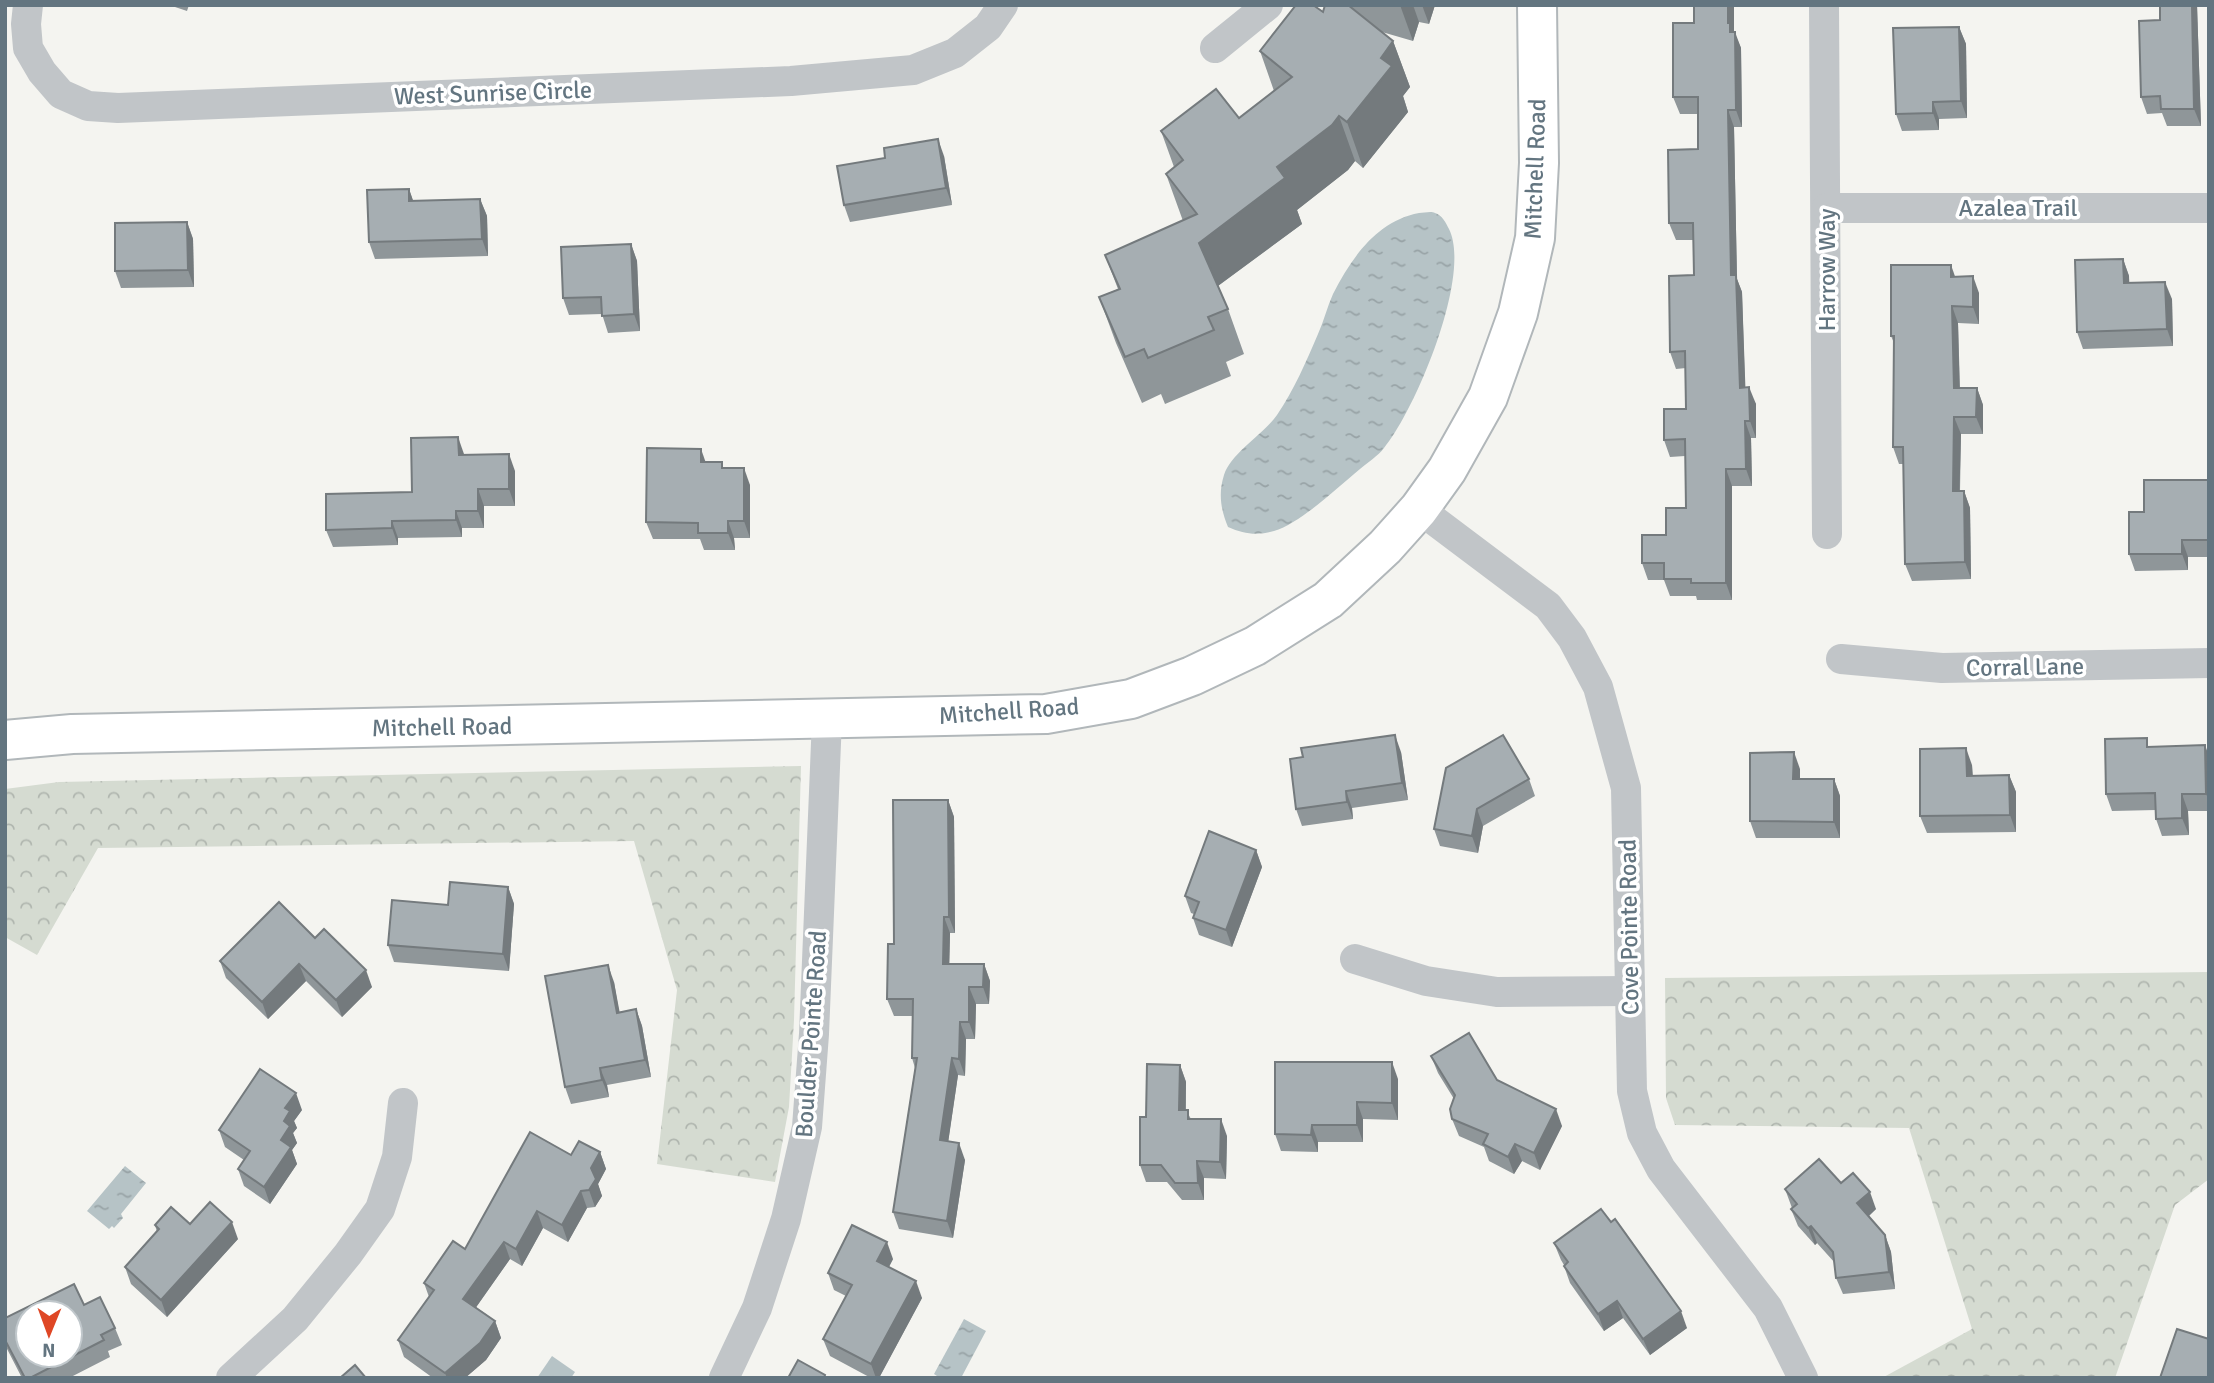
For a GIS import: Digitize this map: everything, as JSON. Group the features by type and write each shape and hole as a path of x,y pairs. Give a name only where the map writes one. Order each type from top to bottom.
{"main road":[{"name":"Mitchell Road","path":"5,740 72,734 1046,714 1130,699 1192,676 1255,646 1328,600 1385,547 1419,509 1447,470 1488,397 1518,313 1535,238 1539,163 1536,5"}],"street":[{"name":"West Sunrise Circle","path":"29,5 26,24 29,48 48,79 61,94 88,106 118,108 791,81 872,75 913,70 955,53 988,27 1003,5"},
{"path":"1215,48 1268,5"},
{"name":"Harrow Way","path":"1824,5 1827,534"},
{"name":"Azalea Trail","path":"1826,208 2209,208"},
{"name":"Cove Pointe Road","path":"1419,509 1548,606 1572,638 1598,687 1626,788 1632,1091 1642,1133 1661,1169 1768,1308 1803,1378"},
{"name":"Corral Lane","path":"1841,659 1942,668 2209,663"},
{"name":"Boulder Pointe Road","path":"724,1378 757,1308 786,1219 807,1127 815,1007 827,719"},
{"path":"1354,959 1426,981 1497,992 1630,991"},
{"path":"231,1378 295,1319 348,1254 380,1209 397,1157 403,1103"}],"green space":[{"path":"801,766 789,1107 775,1182 657,1164 677,990 634,841 98,848 37,955 5,937 5,789 59,782"},
{"path":"2209,972 2209,1179 2175,1205 2115,1378 1882,1378 1972,1329 1909,1128 1675,1125 1666,1098 1665,978"}],"water":[{"path":"1419,213 1437,214 1448,227 1454,250 1453,277 1447,308 1425,374 1397,429 1379,454 1319,504 1285,527 1256,534 1228,527 1221,495 1224,475 1233,459 1277,415 1294,386 1333,294 1349,267 1357,254 1378,232 1404,217"},
{"path":"125,1166 146,1183 121,1214 123,1218 114,1228 112,1226 109,1229 87,1211"},
{"path":"964,1319 986,1331 961,1378 940,1378 934,1374"},
{"path":"552,1356 575,1372 571,1378 537,1378"}],"building":[{"path":"1296,5 1313,5 1323,12 1325,5 1348,5 1393,41 1381,58 1392,66 1347,122 1339,116 1332,125 1277,167 1285,178 1199,243 1228,309 1208,317 1214,330 1148,358 1144,349 1125,357 1099,297 1120,289 1105,255 1197,214 1166,174 1183,160 1161,131 1216,89 1239,118 1292,77 1260,51"},
{"path":"1694,5 1728,5 1730,32 1735,32 1736,110 1728,110 1731,275 1736,275 1740,388 1749,387 1750,421 1745,421 1746,469 1726,469 1726,583 1691,583 1691,579 1664,579 1664,563 1642,563 1642,535 1666,535 1666,508 1686,508 1685,439 1664,440 1664,409 1686,409 1685,351 1670,352 1669,276 1694,275 1693,223 1669,223 1668,150 1698,149 1698,97 1673,97 1673,23 1694,23"},
{"path":"2160,5 2192,5 2194,109 2161,109 2160,96 2141,97 2139,21 2160,20"},
{"path":"1959,27 1961,101 1933,102 1933,113 1896,114 1893,28"},
{"path":"938,139 946,188 844,205 837,166 885,158 884,148"},
{"path":"409,189 409,201 480,199 482,239 369,242 367,190"},
{"path":"187,222 188,270 115,271 115,223"},
{"path":"631,244 634,314 602,316 601,297 563,298 561,247"},
{"path":"2123,259 2124,283 2165,282 2167,329 2077,332 2075,260"},
{"path":"1891,265 1951,265 1951,277 1973,276 1973,307 1952,306 1954,388 1977,388 1976,417 1954,417 1953,491 1964,491 1965,562 1905,564 1903,447 1893,447 1894,336 1891,336"},
{"path":"458,437 459,455 509,454 509,489 478,489 478,511 456,511 456,520 392,521 392,528 326,530 326,494 412,492 411,438"},
{"path":"647,448 701,449 701,462 722,462 722,468 744,468 744,521 728,521 728,533 698,533 698,523 646,522"},
{"path":"2144,480 2209,480 2209,540 2182,540 2182,554 2129,554 2129,512 2144,512"},
{"path":"1395,735 1402,783 1346,791 1347,802 1296,809 1290,759 1303,757 1301,748"},
{"path":"1503,735 1529,779 1477,809 1472,836 1434,829 1446,768"},
{"path":"2147,738 2147,747 2205,745 2206,794 2182,794 2182,818 2156,819 2155,793 2106,794 2105,739"},
{"path":"1966,748 1967,776 2009,775 2010,815 1920,816 1920,749"},
{"path":"1794,752 1793,779 1834,779 1834,822 1750,821 1750,753"},
{"path":"893,800 948,800 949,917 944,917 943,964 984,964 983,987 969,987 969,1022 960,1022 959,1059 952,1058 940,1140 959,1143 947,1221 893,1212 917,1058 912,1058 913,999 887,999 888,944 894,944"},
{"path":"1209,831 1256,850 1226,930 1193,918 1199,902 1185,896"},
{"path":"450,882 508,887 503,954 388,945 392,900 448,905"},
{"path":"279,902 315,938 324,929 366,970 336,1000 299,964 262,1002 220,961"},
{"path":"608,965 617,1013 636,1009 645,1060 600,1068 602,1080 565,1087 545,976"},
{"path":"1469,1033 1497,1080 1556,1109 1534,1153 1515,1144 1508,1157 1483,1144 1488,1134 1452,1119 1450,1109 1455,1095 1431,1056"},
{"path":"1275,1062 1392,1062 1392,1103 1357,1102 1357,1125 1312,1125 1311,1135 1275,1134"},
{"path":"1147,1064 1180,1065 1179,1110 1188,1110 1188,1119 1221,1119 1220,1162 1197,1161 1198,1183 1175,1183 1161,1165 1140,1165 1140,1117 1146,1117"},
{"path":"260,1069 296,1093 285,1108 290,1111 284,1121 290,1126 281,1140 291,1147 264,1187 238,1169 250,1151 219,1130"},
{"path":"530,1132 571,1155 579,1141 600,1152 591,1168 596,1179 589,1190 581,1191 562,1225 537,1211 516,1249 504,1242 463,1299 495,1321 480,1343 445,1373 398,1340 434,1290 424,1283 453,1241 465,1249"},
{"path":"1819,1159 1841,1183 1853,1173 1870,1192 1857,1203 1885,1235 1889,1272 1836,1278 1833,1252 1811,1226 1808,1228 1791,1209 1797,1204 1785,1189"},
{"path":"210,1202 232,1222 161,1300 125,1267 159,1229 155,1225 171,1207 190,1224"},
{"path":"1601,1209 1611,1222 1615,1219 1681,1311 1643,1339 1617,1301 1598,1314 1564,1266 1568,1262 1554,1243"},
{"path":"852,1225 887,1242 877,1261 916,1281 871,1364 823,1339 852,1285 828,1273"},
{"path":"74,1284 81,1299 44,1299"},
{"path":"100,1297 115,1328 101,1335 104,1340 84,1350 84,1305"},
{"path":"14,1314 14,1357 5,1340 5,1318"},
{"path":"2177,1329 2209,1339 2209,1377 2160,1378"},
{"path":"798,1360 825,1375 824,1378 788,1378"},
{"path":"355,1365 366,1378 340,1378"},
{"path":"20,1369 48,1369 30,1378 25,1378"}]}
